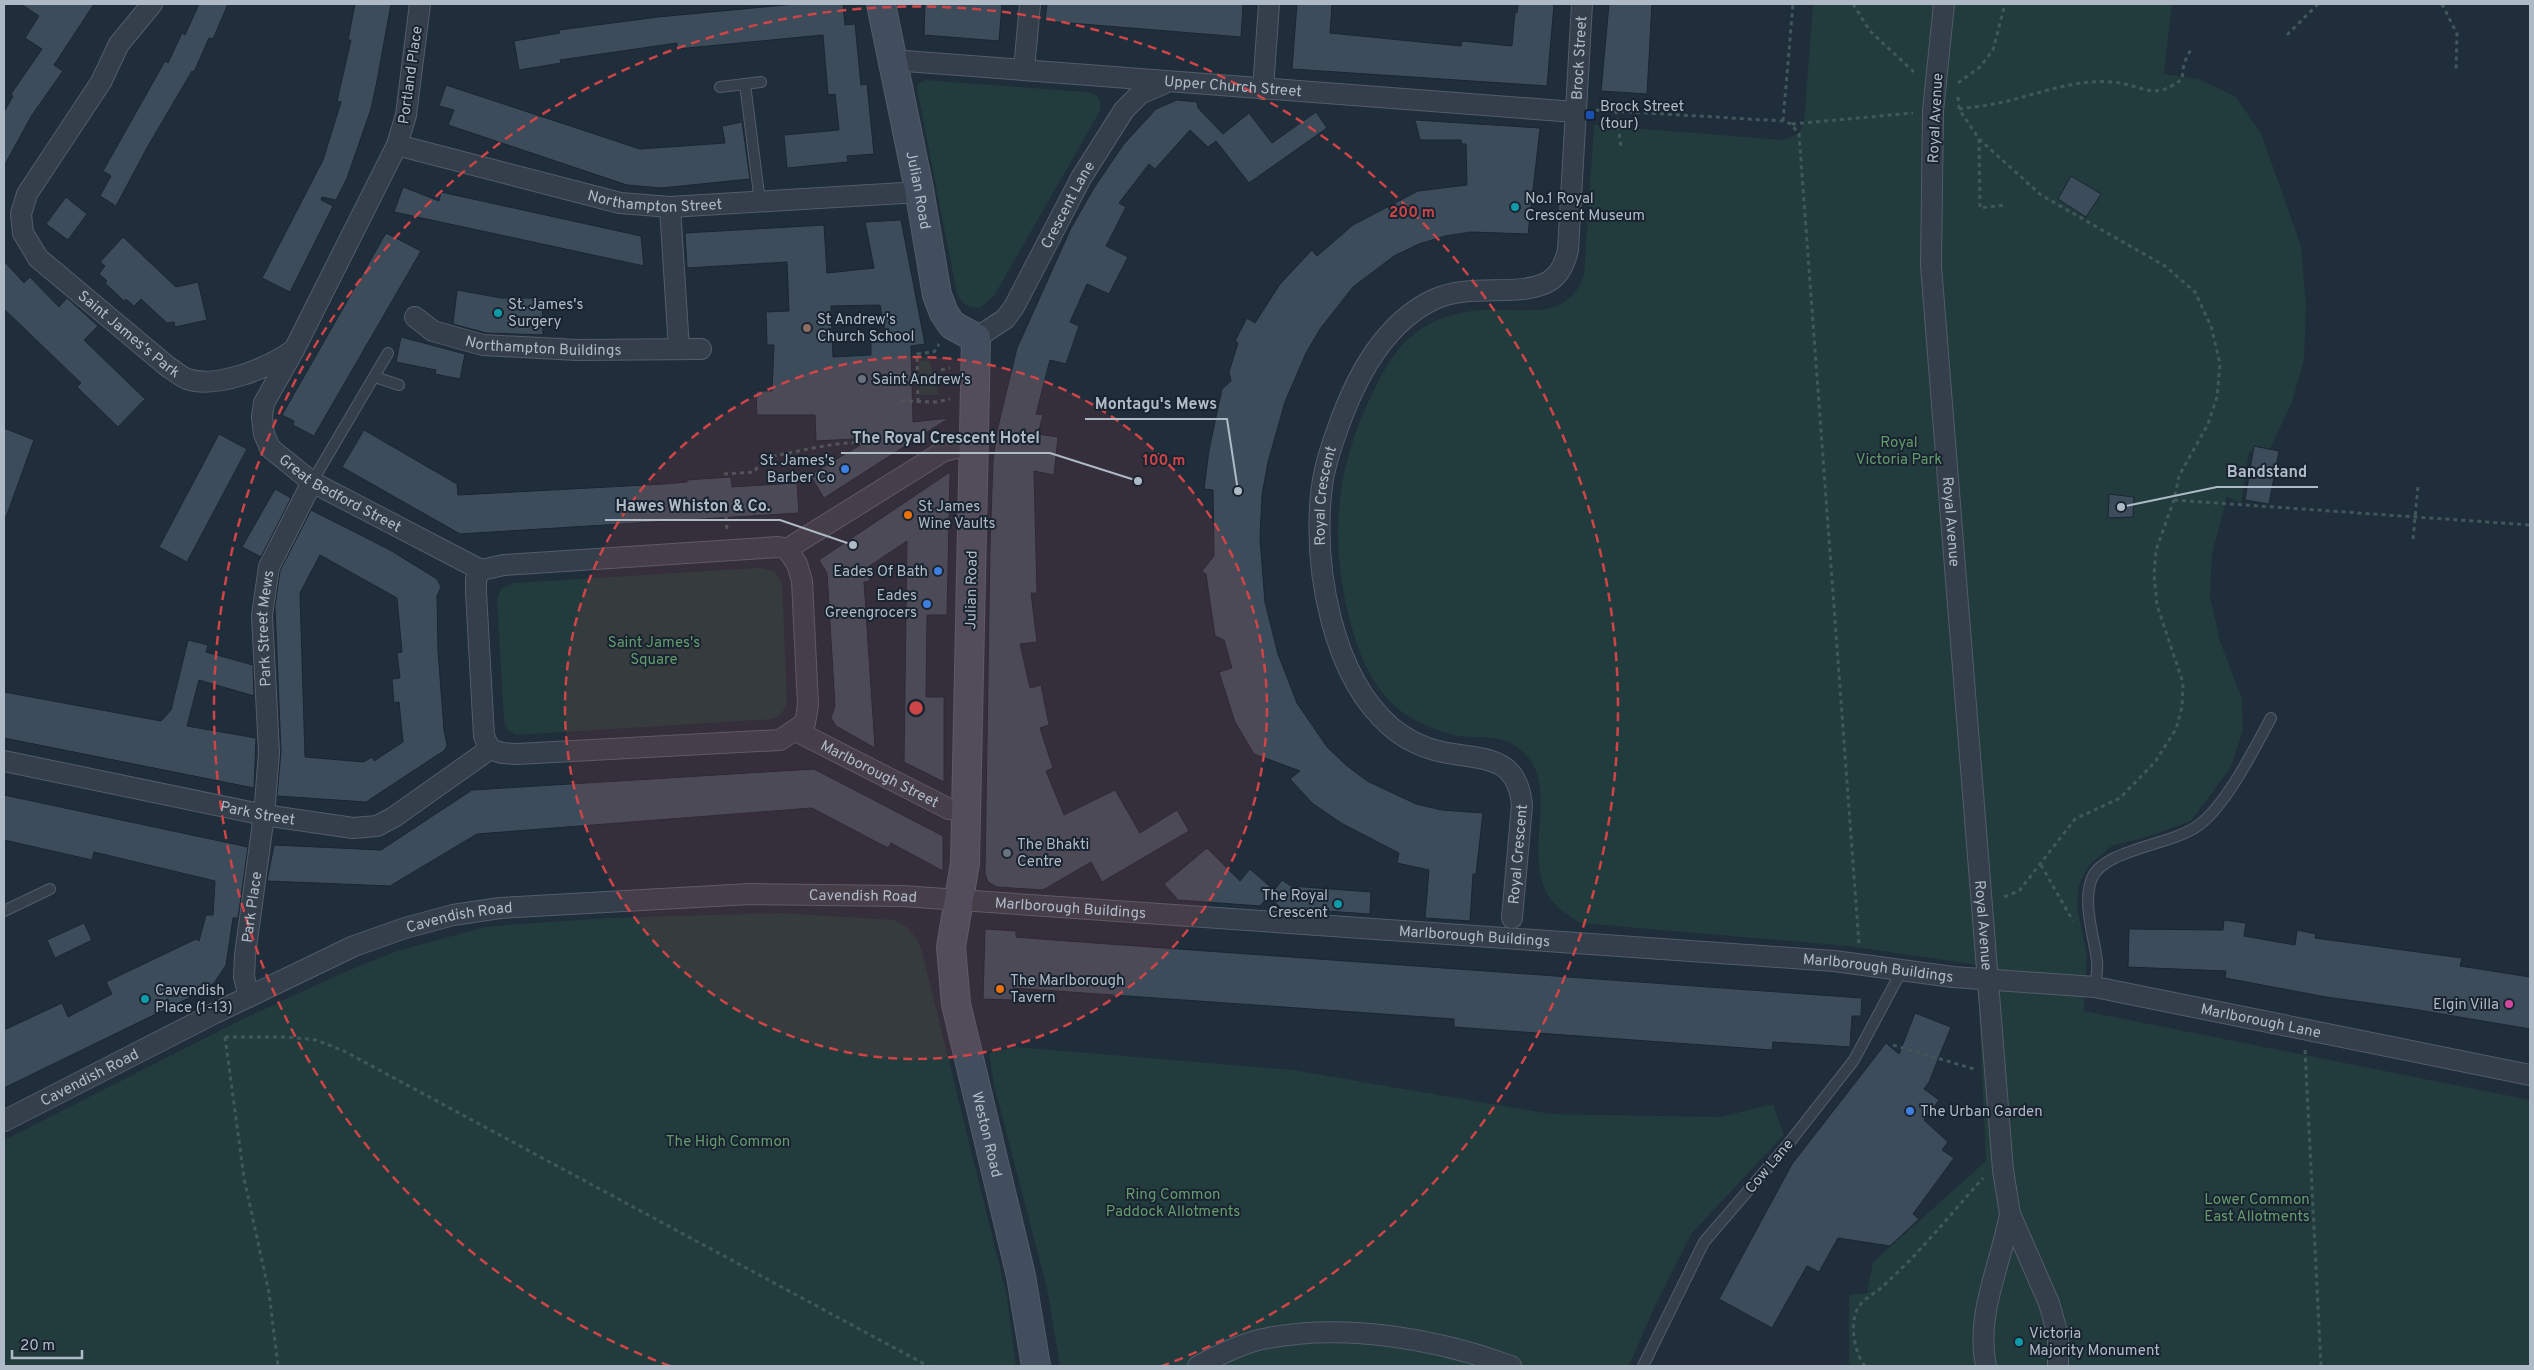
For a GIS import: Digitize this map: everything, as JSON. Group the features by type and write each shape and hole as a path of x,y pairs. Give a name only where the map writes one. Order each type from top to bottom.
{"street":[{"name":"Saint James's Park","path":"152,4 119,44 101,82 27,194 21,214 23,233 38,258 167,366 186,378 205,381 222,380 263,368 294,350"},
{"name":"Portland Place","path":"397,145 406,115 420,4"},
{"name":"Julian Road","path":"881,4 919,189 937,295 944,313 952,325"},
{"path":"1024,69 1030,4"},
{"path":"1263,89 1269,4"},
{"name":"Brock Street","path":"1575,112 1582,4"},
{"name":"Royal Avenue","path":"1944,4 1934,102 1931,266 2004,1170 2010,1214"},
{"name":"Upper Church Street","path":"892,60 1575,112"},
{"name":"Crescent Lane","path":"976,338 1005,319 1014,307 1081,178 1124,110 1140,94 1169,81"},
{"name":"Royal Crescent","path":"1512,918 1522,805 1520,787 1513,775 1503,766 1491,760 1440,752 1415,743 1392,728 1368,703 1352,675 1328,610 1320,533 1321,494 1329,453 1342,416 1377,347 1396,326 1414,311 1435,299 1459,292 1522,288 1547,282 1565,263 1568,250 1575,112"},
{"path":"294,350 397,145"},
{"name":"Northampton Street","path":"397,145 620,203 670,207 903,193 919,189"},
{"path":"670,207 679,349"},
{"name":"Northampton Buildings","path":"415,317 433,332 483,345 576,350 701,349"},
{"path":"952,325 976,338"},
{"name":"Julian Road","path":"958,900 964,863 966,809 976,338"},
{"name":"Great Bedford Street","path":"294,350 264,403 262,417 264,434 270,448 312,482 481,570"},
{"path":"787,549 944,451 956,448 974,448"},
{"name":"Park Street Mews","path":"264,815 269,753 262,615 269,567 312,482"},
{"path":"778,547 787,549 797,564 802,581 807,695 805,722 796,731 780,740 517,754 502,753 490,749 484,736 476,602 476,579 481,570 504,565 778,547"},
{"name":"Marlborough Street","path":"796,731 949,808 966,809"},
{"name":"Park Street","path":"4,761 264,815 353,828 377,826 394,817 490,749"},
{"name":"Park Place","path":"249,997 244,978 245,955 264,815"},
{"name":"Cavendish Road","path":"4,1121 215,1013 354,946 405,928 453,915 500,908 750,894 902,896 958,900"},
{"name":"Marlborough Buildings","path":"958,900 1814,959 1989,980"},
{"name":"Weston Road","path":"958,900 951,947 956,1004 962,1036 1021,1276 1036,1366"},
{"name":"Marlborough Lane","path":"1989,980 2095,988 2530,1075"},
{"path":"1986,1366 1983,1351 1984,1318 2004,1248 2010,1214"},
{"path":"2010,1214 2049,1303 2058,1335 2058,1366"},
{"path":"1198,1366 1221,1354 1267,1338 1318,1334 1362,1334 1420,1341 1475,1353 1511,1366"}],"lane":[{"path":"720,86 761,82"},
{"path":"745,84 760,202"},
{"path":"312,482 388,353"},
{"path":"374,377 399,385"},
{"path":"2095,988 2097,964 2088,893 2092,876 2110,860 2169,840 2199,825 2239,775 2271,718"},
{"path":"4,911 50,889"},
{"name":"Cow Lane","path":"1643,1366 1704,1242 1789,1143 1854,1060 1902,970"}],"path":[{"path":"1782,121 1793,4"},
{"path":"1853,4 1870,31 1934,102"},
{"path":"1957,84 1980,66 1993,50 2005,4"},
{"path":"2287,35 2318,4"},
{"path":"2442,4 2457,34 2456,72"},
{"path":"1575,112 1616,110 1782,121 1791,124 1934,102 1959,110 2005,101 2073,83 2114,82 2160,92 2169,89 2182,79 2184,63 2191,49"},
{"path":"1958,93 1959,110 1979,138 2041,195 2165,266 2195,292 2211,326 2220,364 2217,397 2208,424 2179,476 2174,500 2156,550 2154,575 2157,605 2182,683 2182,707 2176,729 2155,762 2120,798 2075,819 2019,892 1984,904"},
{"path":"1616,110 1621,147"},
{"path":"1791,124 1798,134 1809,263 1859,953"},
{"path":"1979,138 1980,208 2004,205"},
{"path":"918,402 917,354 934,352 952,325"},
{"path":"901,401 918,402 951,399"},
{"path":"724,474 754,472 764,458 840,445 866,444 872,450"},
{"path":"2413,539 2418,486"},
{"path":"2174,500 2530,524"},
{"path":"2041,865 2070,919 2092,930"},
{"path":"215,1013 225,1037 244,1178 269,1293 278,1366"},
{"path":"2304,1031 2321,1366"},
{"path":"225,1037 287,1037 316,1040 344,1051 928,1366"},
{"path":"1893,1046 1982,1071 1997,1070"},
{"path":"1865,1366 1854,1342 1855,1315 1862,1302 1881,1288 1914,1254 1987,1173 2004,1170"}],"green space":[{"name":"Royal Victoria Park","path":"1813,4 2172,4 2164,74 2199,79 2235,96 2261,133 2301,246 2306,304 2304,360 2292,402 2270,449 2249,452 2241,503 2227,497 2212,554 2210,596 2220,641 2242,699 2243,730 2231,767 2191,821 2150,836 2112,846 2089,865 2079,885 2077,906 2087,955 2084,1011 2530,1100 2530,1366 1852,1366 1849,1363 1849,1295 1867,1293 1873,1262 1986,1161 1977,965 1848,946 1580,923 1554,904 1542,883 1539,864 1541,804 1539,785 1535,768 1524,753 1516,746 1499,739 1454,735 1417,721 1400,711 1386,697 1367,669 1355,638 1343,588 1338,531 1340,503 1350,449 1360,421 1390,361 1408,339 1422,328 1437,320 1454,314 1480,310 1541,310 1554,307 1566,301 1577,290 1584,274 1594,125 1782,140 1798,134 1804,123"},
{"path":"925,80 1086,92 1094,94 1100,100 1100,111 994,296 980,308 966,305 957,294 918,94 917,85"},
{"path":"929,360 939,395 920,395 919,361"},
{"name":"Saint James's Square","path":"759,568 774,571 782,582 787,704 781,714 773,719 516,735 508,730 504,721 497,601 501,589 513,583"},
{"name":"The High Common","path":"779,913 893,920 907,928 921,948 1007,1296 1016,1366 4,1366 4,1140 241,1020 340,974 397,951 485,927 607,918"},
{"name":"Ring Common Paddock Allotments","path":"1015,1047 1293,1070 1551,1114 1720,1117 1773,1104 1784,1135 1692,1233 1655,1306 1629,1366 1060,1366 1047,1289 994,1085 989,1053"}],"building":[{"path":"21,4 94,4 54,65 63,71 32,115 4,166 4,112 13,96 11,94 42,49 25,38 39,16"},
{"path":"199,4 228,4 213,39 209,38 194,72 192,71 148,146 116,206 100,196 111,176 103,171 165,61 168,63 182,33 185,35"},
{"path":"355,4 391,4 371,109 347,178 336,200 322,197 321,200 333,206 290,292 262,278 323,160 341,102 337,101 351,40 348,40"},
{"path":"795,4 843,4 845,25 855,24 861,85 867,84 874,154 847,156 848,162 787,168 784,135 839,130 835,94 828,95 823,35 677,49 677,43 560,60 561,63 519,70 514,41 560,33 559,30 658,17"},
{"path":"925,4 1002,4 999,41 924,35"},
{"path":"1047,4 1243,4 1241,37 1045,21"},
{"path":"1297,4 1332,4 1330,33 1461,46 1462,41 1512,46 1515,12 1517,13 1518,4 1554,4 1547,86 1292,69"},
{"path":"1609,4 1652,4 1647,94 1601,91"},
{"path":"446,85 640,149 725,143 722,126 742,122 750,179 661,188 627,185 448,125 454,110 439,106"},
{"path":"1177,100 1197,102 1198,108 1223,134 1249,113 1272,143 1316,112 1327,128 1249,183 1216,141 1208,147 1190,130 1155,169 1149,164 1119,203 1126,207 1106,246 1128,257 1109,294 1087,284 1070,322 1079,326 1066,364 1050,360 1036,414 1043,415 1038,434 1058,437 1054,475 1034,471 1037,593 1031,593 1037,642 1020,644 1030,688 1041,685 1049,725 1040,728 1053,768 1046,771 1064,815 1115,790 1140,833 1177,810 1189,831 1102,882 1091,862 1043,890 997,887 988,882 985,873 990,545 993,461 997,431 1017,348 1071,228 1094,188 1123,145 1156,109"},
{"path":"1415,120 1540,128 1528,234 1471,232 1445,236 1419,244 1394,256 1353,287 1320,329 1306,353 1285,402 1268,462 1262,495 1260,539 1265,602 1278,654 1297,703 1327,747 1367,781 1416,804 1442,810 1483,813 1476,874 1473,874 1470,921 1425,918 1429,870 1397,863 1399,853 1341,823 1312,803 1290,779 1300,771 1254,754 1235,722 1219,672 1232,668 1224,640 1215,636 1206,574 1202,571 1214,556 1213,490 1204,489 1209,450 1222,389 1231,381 1229,372 1238,343 1235,341 1247,318 1255,323 1280,284 1312,250 1317,256 1353,225 1418,191 1467,185 1466,144 1462,144 1461,140 1420,140"},
{"path":"2071,176 2101,194 2086,217 2058,199"},
{"path":"403,187 439,201 441,192 641,236 644,266 394,212"},
{"path":"66,197 87,214 68,240 46,224"},
{"path":"901,220 925,344 911,346 913,422 949,418 824,498 810,475 872,438 816,441 815,415 757,415 756,391 772,391 774,345 767,345 766,312 789,311 787,262 687,268 685,233 824,225 827,273 874,268 865,222","holes":["880,305 887,342 871,342 871,355 833,357 831,306"]},
{"path":"386,233 421,251 314,436 293,425 294,421 282,415"},
{"path":"123,237 176,287 198,282 207,320 175,327 174,322 167,323 141,299 134,306 126,299 124,301 105,283 107,281 99,274 105,266 100,262"},
{"path":"4,261 24,283 30,277 59,307 67,298 98,326 84,340 145,399 118,427 77,387 81,383 4,309"},
{"name":"St. James's Surgery","path":"457,290 501,298 542,298 543,335 486,333 453,324"},
{"path":"401,337 465,354 460,379 435,374 436,370 396,362"},
{"path":"4,428 34,440 6,517 4,517"},
{"path":"364,430 457,484 458,495 664,484 687,482 687,480 731,477 732,487 797,483 799,513 460,534 342,467"},
{"path":"219,434 247,449 187,562 159,547"},
{"path":"2254,446 2279,451 2269,504 2245,500"},
{"path":"950,472 947,615 927,615 926,697 944,697 944,782 904,762 907,541 868,567 870,581 864,582 875,748 836,726 831,718 835,706 827,573 819,560"},
{"path":"275,489 291,498 261,557 242,547"},
{"path":"2109,494 2134,497 2133,517 2108,518"},
{"path":"311,510 390,550 437,579 441,587 437,596 438,651 444,730 447,745 445,750 366,802 277,796 281,752 275,606 280,571","holes":["320,555 397,598 402,652 397,653 400,678 392,679 394,703 399,702 403,742 374,761 372,757 364,762 305,757 300,593"]},
{"path":"188,640 208,645 206,652 253,665 254,696 199,680 187,726 256,738 254,788 4,738 4,692 161,721 171,710"},
{"path":"814,769 943,836 943,871 891,843 888,848 812,808 477,834 390,886 267,881 274,845 381,850 472,790"},
{"path":"4,795 248,847 238,918 233,918 226,965 214,983 199,993 4,1088 4,1030 62,1003 68,1017 112,994 106,982 196,939 199,941 206,915 213,915 215,881 94,852 92,860 4,840"},
{"path":"1207,848 1240,881 1250,869 1274,890 1260,906 1178,900 1164,884"},
{"name":"The Royal Crescent","path":"1282,880 1291,886 1371,892 1370,914 1281,908 1269,897"},
{"path":"2224,920 2246,923 2244,936 2295,945 2297,930 2316,934 2315,938 2462,958 2460,966 2530,977 2530,1029 2326,997 2225,978 2226,971 2128,967 2129,929 2223,930"},
{"path":"84,923 92,940 55,958 47,940"},
{"path":"985,929 1016,931 1016,937 1053,940 1862,998 1861,1016 1852,1016 1850,1047 1773,1042 1772,1050 1454,1027 1454,1019 1013,988 1013,1000 983,999"},
{"path":"1915,1013 1951,1027 1929,1082 1924,1089 1939,1100 1924,1120 1948,1142 1942,1150 1954,1158 1913,1214 1919,1219 1890,1246 1838,1238 1819,1272 1807,1266 1772,1328 1719,1299 1792,1164 1886,1043 1899,1054"}],"place":[{"name":"Brock Street (tour)","path":"1590,115"},
{"name":"No.1 Royal Crescent Museum","path":"1515,207"},
{"name":"St. James's Surgery","path":"498,313"},
{"name":"St Andrew's Church School","path":"807,328"},
{"name":"Saint Andrew's","path":"862,379"},
{"name":"St. James's Barber Co","path":"845,469"},
{"name":"The Royal Crescent Hotel","path":"1138,481"},
{"name":"Montagu's Mews","path":"1238,491"},
{"name":"Bandstand","path":"2121,507"},
{"name":"St James Wine Vaults","path":"908,515"},
{"name":"Hawes Whiston & Co.","path":"853,545"},
{"name":"Eades Of Bath","path":"938,571"},
{"name":"Eades Greengrocers","path":"927,604"},
{"name":"The Bhakti Centre","path":"1007,853"},
{"name":"The Royal Crescent","path":"1338,904"},
{"name":"The Marlborough Tavern","path":"1000,989"},
{"name":"Cavendish Place (1-13)","path":"145,999"},
{"name":"Elgin Villa","path":"2509,1004"},
{"name":"The Urban Garden","path":"1910,1111"},
{"name":"Victoria Majority Monument","path":"2019,1342"}],"park label":[{"name":"Lower Common East Allotments","path":"2257,1208"}]}
